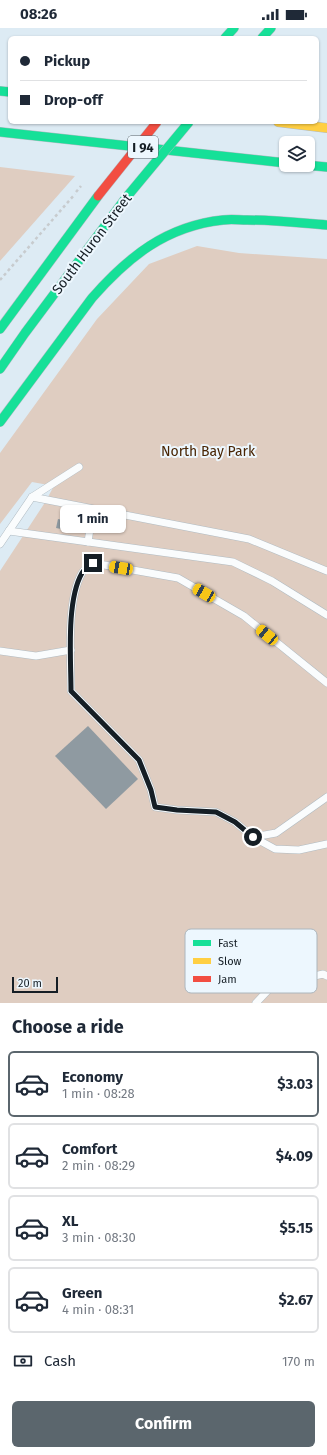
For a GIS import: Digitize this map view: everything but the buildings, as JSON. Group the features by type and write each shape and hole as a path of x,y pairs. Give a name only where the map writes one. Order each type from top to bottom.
{"main road":[{"path":"227,36 234,28"},
{"path":"264,36 271,28"},
{"name":"South Huron Street","path":"0,329 98,196 155,124"},
{"name":"South Huron Street","path":"0,369 125,199 187,124"},
{"path":"294,124 327,128"},
{"name":"I 94","path":"0,132 279,162"},
{"path":"315,166 327,168"},
{"path":"0,422 72,323 106,281 125,262 144,248 169,234 192,226 222,220 258,220 327,225"}],"lane":[{"path":"0,544 32,497 79,467"},
{"path":"32,497 249,539 327,571"},
{"path":"88,542 94,509"},
{"path":"9,531 233,562 272,581 327,615"},
{"path":"327,683 244,616 178,578 93,563 82,571 77,584 72,611 70,650 71,691 139,760 151,790 155,807 216,812 235,822 253,837 275,849 299,850 327,844"},
{"path":"0,651 36,656 70,650"},
{"path":"253,837 276,833 327,797"},
{"path":"317,975 323,974 327,976"},
{"path":"256,1003 265,993"}],"path":[{"path":"0,280 76,192"}],"green space":[{"path":"0,167 75,176 0,261"},
{"name":"North Bay Park","path":"197,246 239,253 327,259 327,1003 0,1003 0,571 44,504 54,486 32,482 0,524 0,453 97,319 149,264"}],"traffic: fast":[{"path":"227,36 234,28"},
{"path":"264,36 271,28"},
{"path":"0,91 8,92"},
{"path":"125,199 187,124"},
{"path":"0,132 279,162"},
{"path":"315,166 327,167"},
{"path":"0,329 98,196"},
{"path":"0,369 125,199"},
{"path":"0,422 92,298 120,269 150,246 184,229 202,223 223,220 267,220 327,225"}],"traffic: slow":[{"path":"294,124 327,128"}],"traffic: jam":[{"path":"98,196 155,124"}],"route":[{"path":"93,563 82,571 77,584 72,611 70,650 71,691 139,760 151,790 155,807 216,812 235,822 253,837"}]}
